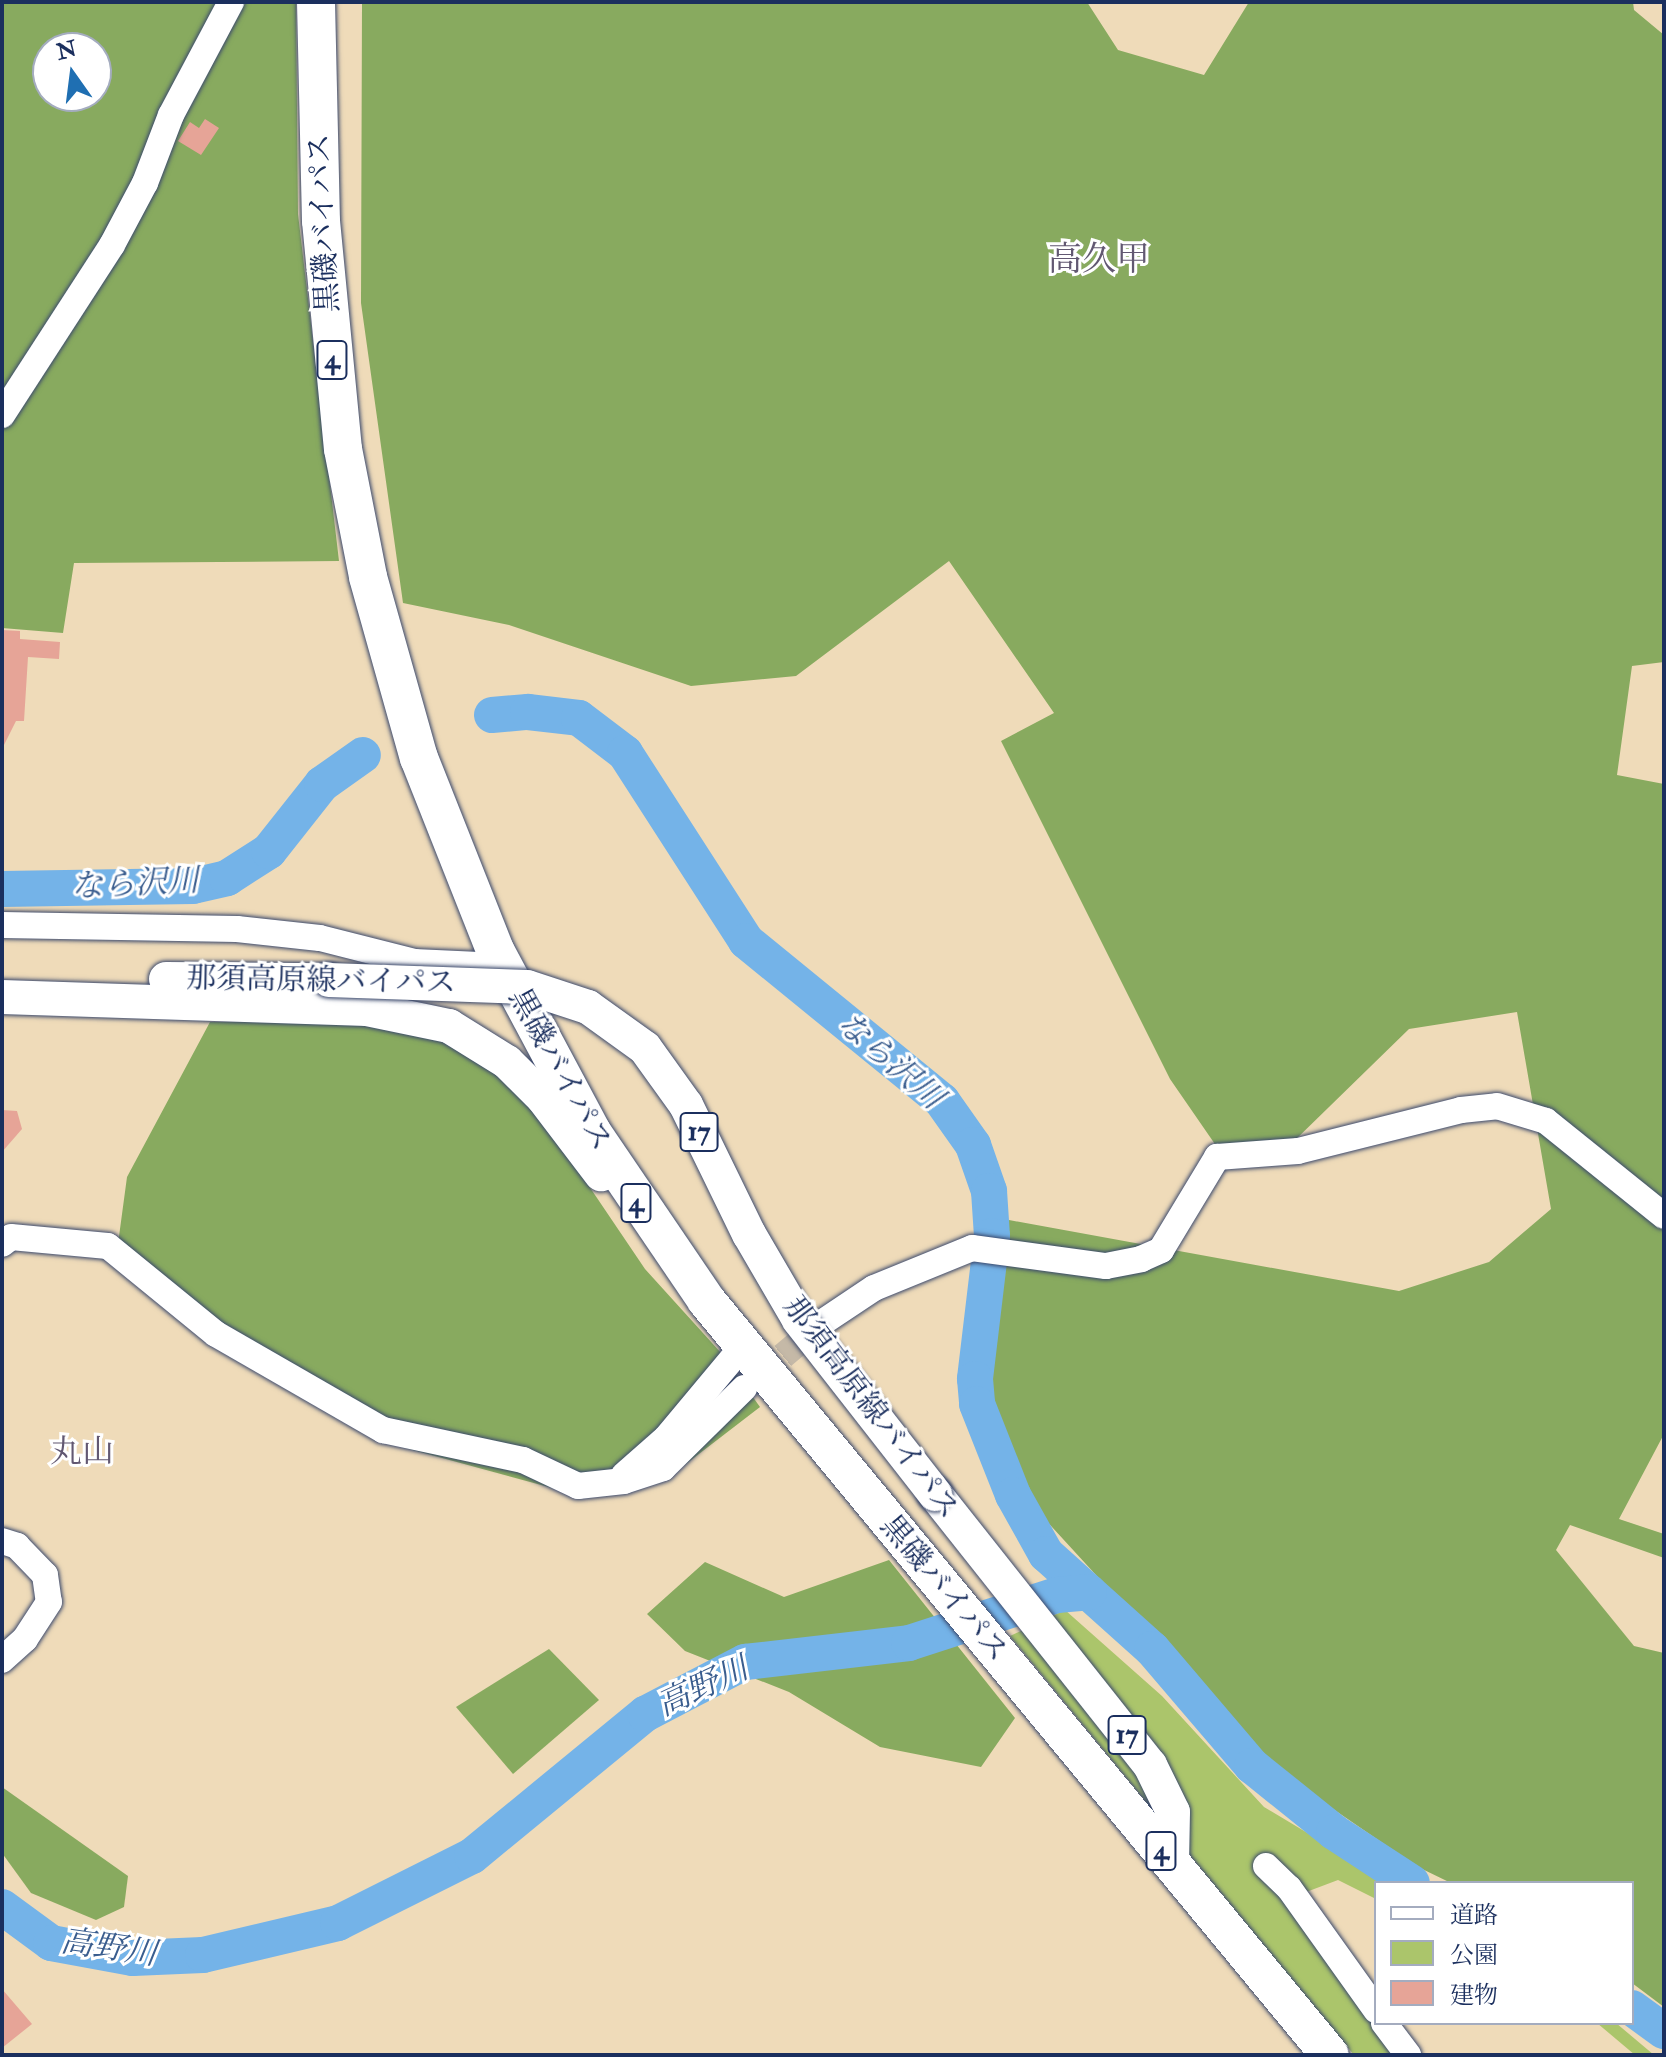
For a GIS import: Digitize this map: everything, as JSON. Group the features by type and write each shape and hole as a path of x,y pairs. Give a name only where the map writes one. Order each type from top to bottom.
{"highway":[{"name":"黒磯バイパス","path":"316,2 321,221 343,449 368,577 419,758 503,966 592,1132 706,1300 1330,2055"}],"main road":[{"name":"那須高原線バイパス","path":"2,977 329,980 527,987 588,1007 645,1048 686,1105 749,1234 799,1320 1150,1765 1167,1796 1176,1832 1172,1864"},
{"name":"那須高原線バイパス","path":"2,997 367,1009 449,1026 507,1062 543,1098 633,1217 706,1300"}],"lane":[{"path":"2,415 112,245 145,183 171,115 231,2"},
{"path":"2,925 237,929 320,938 414,962 503,966"},
{"path":"823,1322 874,1288 972,1248 1106,1266 1141,1259 1161,1250 1217,1157 1298,1151 1461,1110 1497,1106 1546,1121 1664,1216"},
{"path":"2,1244 11,1237 108,1246 216,1334 383,1430 523,1460 578,1486 615,1482 663,1468 744,1388"},
{"path":"615,1482 666,1438 742,1347"},
{"path":"2,1541 17,1546 45,1575 49,1602 25,1639 2,1660"},
{"path":"1266,1866 1289,1888 1374,2007"},
{"path":"1386,2025 1408,2055"}],"green space":[{"path":"2,2 296,2 298,214 339,561 74,563 63,633 2,628"},
{"path":"362,2 1087,2 1118,50 1204,75 1249,2 1633,2 1634,10 1664,35 1664,662 1632,666 1617,775 1664,784 1664,1434 1619,1519 1664,1534 1664,1558 1570,1525 1556,1550 1634,1646 1664,1653 1664,2007 1634,1984 1634,1881 1447,1881 1416,1866 1272,1767 1030,1503 992,1405 991,1335 1009,1220 1399,1291 1489,1262 1551,1209 1517,1012 1409,1029 1289,1146 1219,1150 1170,1079 1001,741 1054,713 949,561 796,676 691,686 509,625 403,603 361,303"},
{"path":"338,1020 403,1027 476,1054 545,1121 645,1269 722,1354 760,1407 669,1477 589,1498 376,1440 115,1266 127,1177 210,1022"},
{"path":"889,1560 1015,1718 981,1767 880,1747 789,1692 685,1651 647,1614 705,1562 784,1597"},
{"path":"1065,1610 1162,1696 1264,1807 1388,1881 1374,1881 1374,1898 1338,1880 1285,1900 1311,1942 1374,2007 1374,2025 1392,2025 1421,2055 1354,2055 1010,1636"},
{"path":"549,1649 599,1700 513,1774 456,1707"},
{"path":"2,1787 128,1876 124,1907 96,1920 31,1893 2,1853"},
{"path":"1599,2025 1618,2025 1654,2055 1635,2055"}],"building":[{"path":"205,119 219,128 201,155 178,141 190,122 199,128"},
{"path":"2,630 20,631 20,639 60,642 59,659 28,657 24,721 16,721 2,749"},
{"path":"2,1110 17,1111 22,1129 2,1152"},
{"path":"2,1989 32,2024 2,2048"}],"waterway":[{"name":"なら沢川","path":"492,715 528,712 579,718 625,753 746,941 942,1101 973,1145 989,1191 992,1236 975,1379 977,1404 1013,1495 1046,1554 1152,1649 1252,1766 1334,1832 1409,1881"},
{"name":"なら沢川","path":"2,889 193,886 227,878 269,851 322,784 363,755"},
{"name":"高野川","path":"2,1907 51,1943 133,1958 203,1955 338,1923 472,1856 645,1714 745,1662 909,1643 1057,1595 1089,1592"},
{"name":"高野川","path":"1634,2009 1664,2031"}],"tunnel":[{"path":"753,1381 823,1322"}],"district":[{"name":"高久甲","path":"1099,260"},
{"name":"丸山","path":"82,1452"}]}
